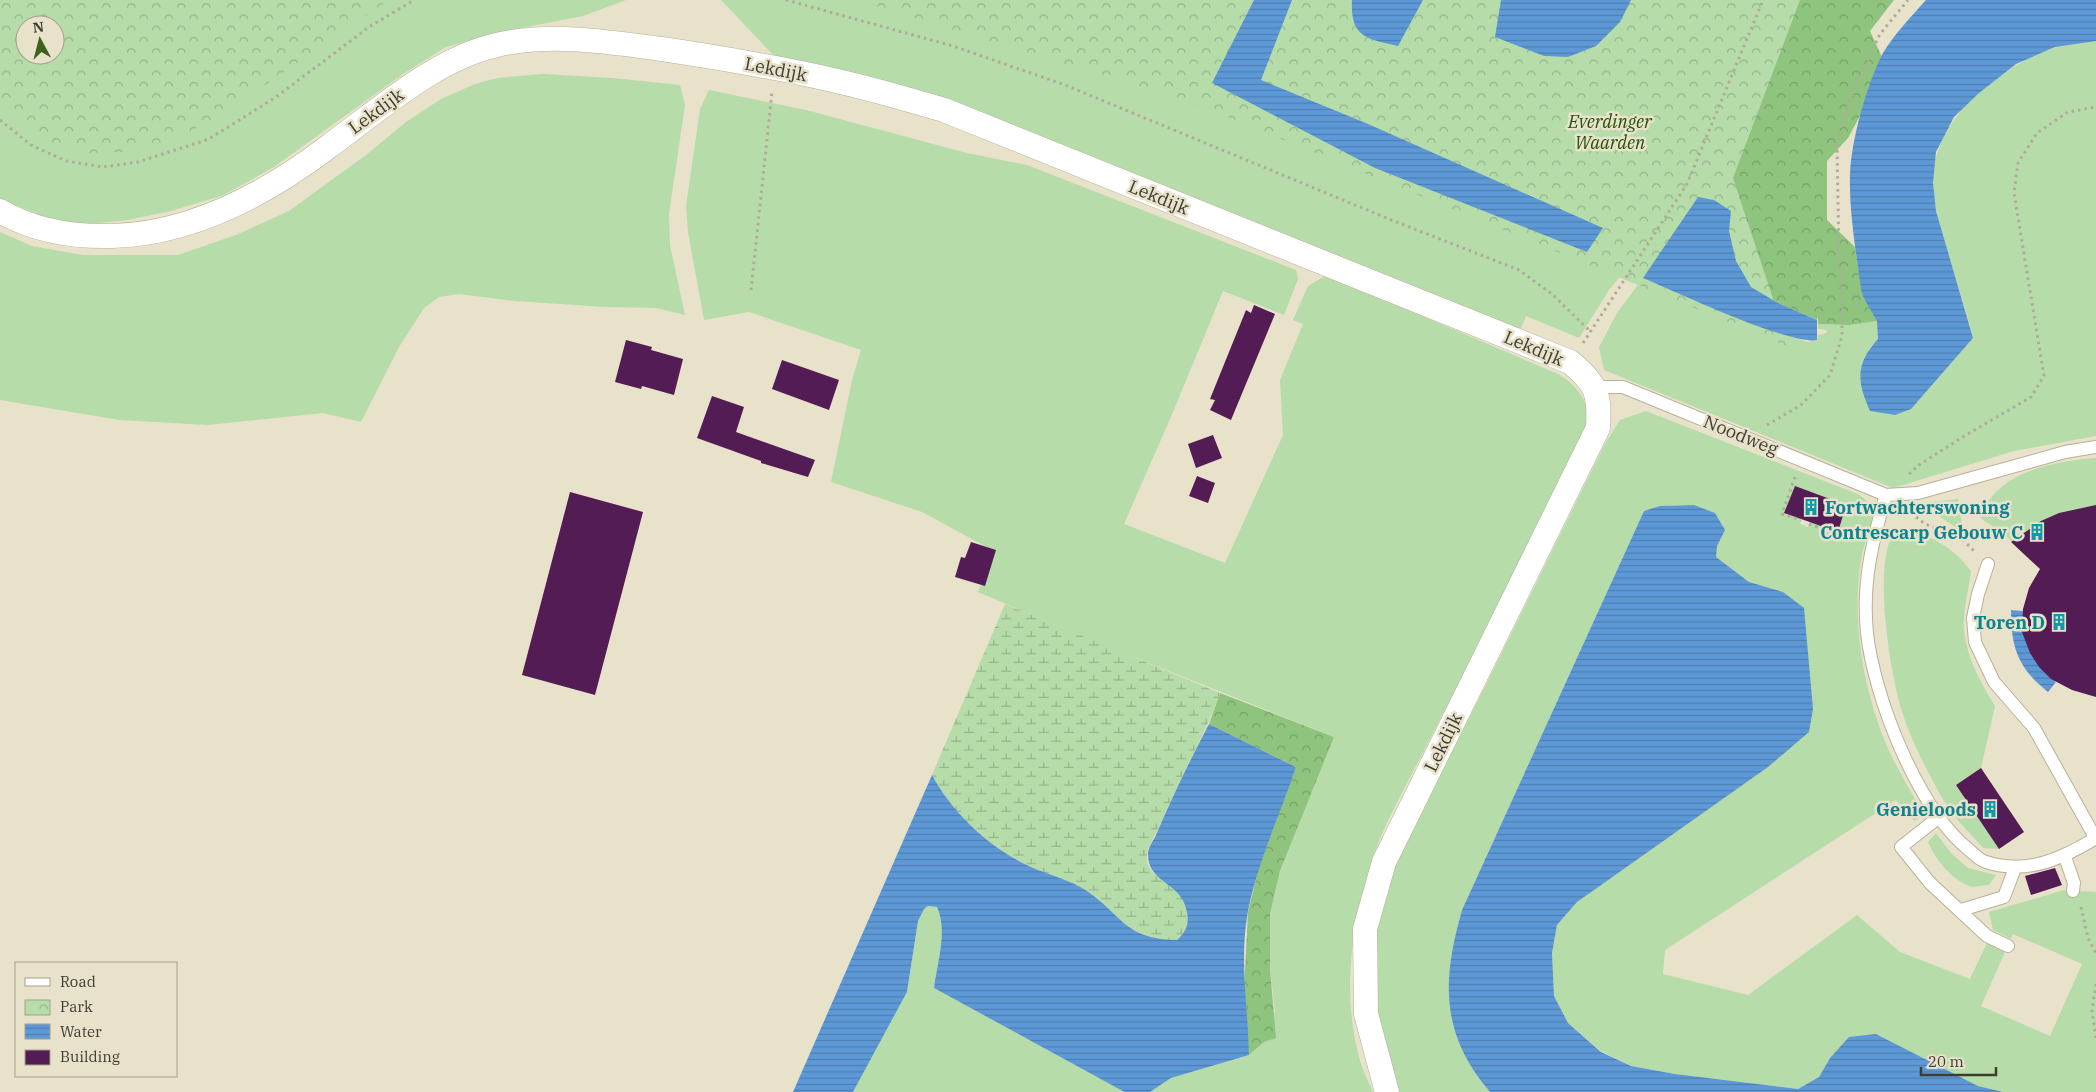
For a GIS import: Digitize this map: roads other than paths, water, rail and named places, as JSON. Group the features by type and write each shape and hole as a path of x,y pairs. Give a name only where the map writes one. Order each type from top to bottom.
{"street":[{"name":"Lekdijk","path":"0,211 14,219 62,234 132,235 189,224 251,197 327,148 396,94 468,53 501,44 557,39 608,42 774,67 844,82 944,110 1570,362 1582,372 1594,387 1599,404 1598,428 1384,862 1366,929 1366,1014 1387,1092"}],"lane":[{"name":"Noodweg","path":"1594,387 1623,387 1886,496"},
{"path":"1988,564 1978,594 1973,618 1975,642 1994,682 2039,736 2096,838 2065,856 2014,868 1983,862 1960,842 1940,817 1908,764 1891,727 1880,696 1867,633 1866,579 1871,545 1886,496 1918,493 2065,452 2096,446"},
{"path":"1940,817 1901,847 1930,883 1987,936 2008,946"},
{"path":"2065,856 2074,883 2073,891"},
{"path":"1961,910 2004,898 2014,868"}],"water":[{"path":"1254,0 1292,0 1261,80 1368,124 1603,228 1587,252 1375,168 1212,83"},
{"path":"1352,0 1423,0 1398,46 1369,38 1357,29 1352,12"},
{"path":"1501,0 1631,0 1620,22 1596,46 1568,57 1544,56 1495,37"},
{"path":"1926,0 2096,0 2096,41 2055,47 2016,64 1979,93 1954,117 1936,152 1933,183 1936,211 1973,338 1911,409 1895,415 1870,411 1861,382 1860,373 1865,357 1878,339 1877,321 1863,297 1861,289 1852,217 1851,161 1857,129 1877,65 1883,53 1903,25"},
{"path":"1698,197 1714,200 1731,211 1729,231 1736,261 1751,287 1778,303 1817,320 1817,340 1803,340 1783,335 1705,305 1643,278"},
{"path":"1694,505 1715,513 1725,530 1717,546 1716,557 1749,582 1783,592 1804,608 1813,709 1809,732 1768,767 1577,902 1557,925 1552,953 1554,996 1568,1023 1601,1052 1631,1066 1675,1074 1798,1089 1819,1077 1830,1058 1849,1037 1876,1034 1978,1086 2003,1092 1490,1092 1462,1049 1454,1027 1450,1006 1449,983 1455,936 1462,910 1644,511 1660,506"},
{"path":"2011,610 2023,611 2025,631 2031,650 2048,676 2056,682 2048,692 2023,666 2018,656 2011,623"},
{"path":"1209,724 1296,767 1263,856 1252,892 1245,929 1244,965 1249,1055 1171,1078 1150,1092 1125,1092 934,988 941,947 942,926 937,907 928,906 924,909 918,921 907,992 853,1092 793,1092 932,775 962,817 1002,851 1031,867 1081,887 1135,931 1160,939 1177,940 1185,931 1188,921 1184,903 1179,895 1154,872 1150,865 1148,853 1150,845"}],"place":[{"name":"Fortwachterswoning","path":"1811,507"},
{"name":"Contrescarp Gebouw C","path":"2037,532"},
{"name":"Toren D","path":"2059,622"},
{"name":"Genieloods","path":"1990,809"}],"park label":[{"name":"Everdinger Waarden","path":"1610,131"}]}
